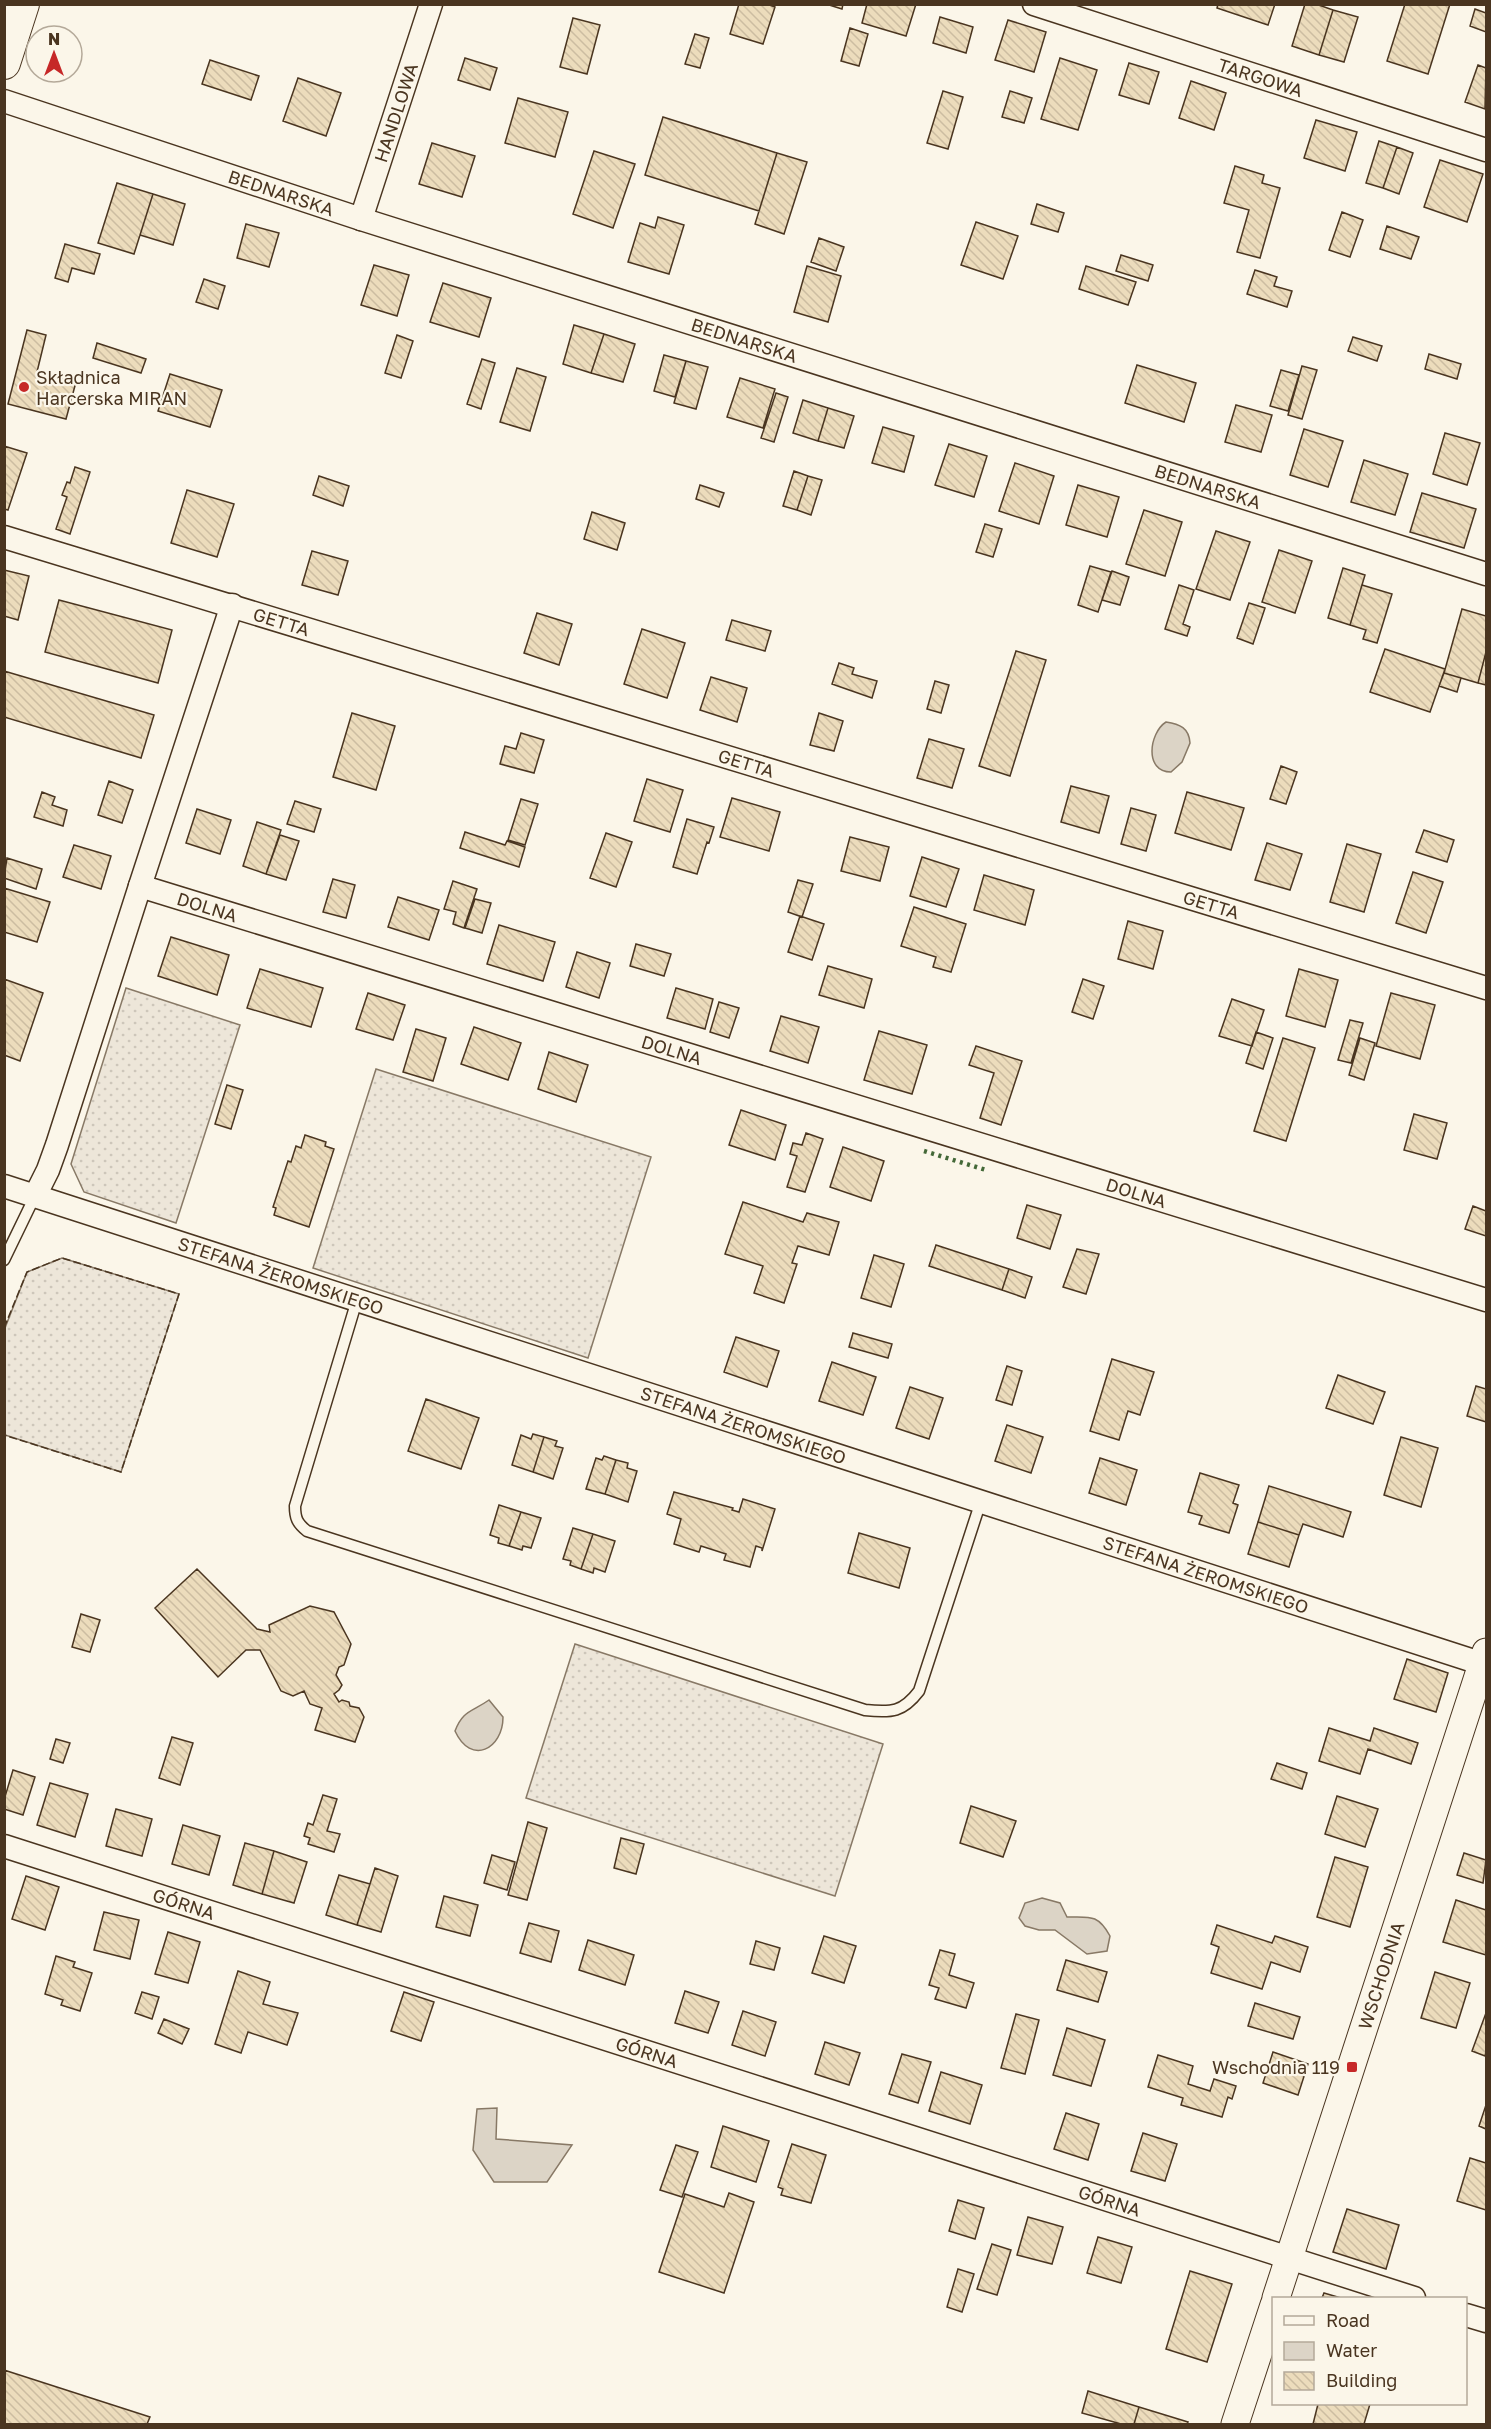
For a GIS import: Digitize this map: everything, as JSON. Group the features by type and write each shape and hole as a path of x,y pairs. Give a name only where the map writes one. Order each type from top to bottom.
{"main road":[{"path":"4,63 23,4"}],"street":[{"name":"HANDLOWA","path":"361,219 431,4"},
{"name":"TARGOWA","path":"1034,4 1486,150"},
{"name":"BEDNARSKA","path":"4,101 361,219 1486,574"},
{"name":"GETTA","path":"4,537 1486,988"},
{"path":"35,1196 57,1145 232,605"},
{"name":"DOLNA","path":"140,886 1486,1300"},
{"name":"STEFANA ŻEROMSKIEGO","path":"4,1186 981,1501 1485,1660"},
{"name":"WSCHODNIA","path":"1276,2297 1485,1660"},
{"name":"GÓRNA","path":"4,1846 1411,2297"},
{"path":"1235,2424 1272,2311"},
{"path":"1467,2315 1486,2321"}],"lane":[{"path":"4,1260 35,1196"},
{"path":"357,1299 296,1506 299,1524 307,1531 318,1535 866,1710 881,1712 898,1710 910,1704 919,1690 981,1501"}],"shaded area":[{"path":"126,988 240,1025 176,1223 84,1192 71,1164"},
{"path":"376,1069 651,1157 588,1358 313,1268"},
{"path":"62,1258 179,1294 121,1472 5,1435 5,1328 27,1272"},
{"path":"575,1644 883,1744 835,1896 526,1798"}],"water":[{"path":"1166,722 1176,724 1186,730 1190,743 1182,762 1171,772 1156,766 1152,751 1156,734"},
{"path":"489,1700 503,1717 498,1738 485,1749 469,1748 455,1731 465,1715"},
{"path":"1042,1898 1060,1903 1067,1917 1088,1917 1097,1920 1110,1936 1107,1951 1087,1954 1055,1930 1039,1930 1025,1926 1019,1918 1025,1903"},
{"path":"497,2108 496,2139 572,2145 547,2182 494,2182 473,2150 477,2109"}],"building":[{"path":"739,4 767,4 775,7 763,44 730,34"},
{"path":"826,4 843,4 842,9"},
{"path":"867,4 916,4 906,36 862,23"},
{"path":"1218,4 1275,4 1268,25 1217,8"},
{"path":"1305,4 1316,4 1333,10 1319,55 1292,46"},
{"path":"1405,4 1450,4 1428,74 1387,61"},
{"path":"1475,9 1486,13 1486,32 1470,26"},
{"path":"1333,10 1358,17 1344,62 1319,55"},
{"path":"940,17 973,27 966,53 933,43"},
{"path":"573,18 600,25 587,74 560,67"},
{"path":"1008,20 1046,32 1034,72 995,60"},
{"path":"850,28 868,34 859,66 841,61"},
{"path":"695,34 709,38 700,68 685,64"},
{"path":"465,58 497,68 490,90 458,80"},
{"path":"1060,58 1097,70 1078,130 1041,119"},
{"path":"210,60 259,76 251,100 202,84"},
{"path":"1129,63 1159,72 1149,104 1119,95"},
{"path":"1478,65 1486,68 1485,109 1465,102"},
{"path":"298,78 341,93 326,136 283,121"},
{"path":"1191,81 1226,93 1214,130 1179,118"},
{"path":"943,91 963,97 948,149 927,143"},
{"path":"1010,91 1032,98 1024,123 1002,117"},
{"path":"518,98 568,112 555,157 505,143"},
{"path":"663,117 777,153 759,211 645,175"},
{"path":"1316,120 1357,132 1345,171 1304,158"},
{"path":"1379,141 1397,147 1383,188 1366,183"},
{"path":"432,143 475,156 462,197 419,184"},
{"path":"1397,147 1413,153 1399,194 1383,188"},
{"path":"594,151 635,164 613,228 573,214"},
{"path":"777,153 807,162 784,234 755,224"},
{"path":"1440,160 1483,174 1467,222 1424,207"},
{"path":"1235,166 1264,175 1262,183 1280,188 1260,258 1237,252 1249,210 1224,203"},
{"path":"117,183 153,194 134,254 98,243"},
{"path":"153,194 185,204 173,245 140,235"},
{"path":"1037,204 1064,213 1058,232 1031,224"},
{"path":"1342,212 1363,220 1350,257 1329,250"},
{"path":"658,217 684,225 669,274 628,262 640,223 655,228"},
{"path":"976,222 1018,236 1003,279 961,265"},
{"path":"246,224 279,233 269,267 237,258"},
{"path":"1387,226 1419,237 1411,259 1380,249"},
{"path":"819,238 844,247 836,271 811,262"},
{"path":"65,244 100,254 94,274 72,268 68,282 55,278"},
{"path":"1121,255 1153,265 1148,281 1116,271"},
{"path":"374,265 409,275 397,316 361,305"},
{"path":"807,266 841,276 828,322 794,312"},
{"path":"1086,266 1136,282 1128,305 1079,289"},
{"path":"1255,270 1277,277 1274,286 1292,291 1287,307 1247,294"},
{"path":"204,279 225,286 218,309 196,302"},
{"path":"443,283 491,298 479,337 430,322"},
{"path":"574,325 604,334 591,373 563,364"},
{"path":"27,330 46,335 37,372 76,382 66,419 8,404"},
{"path":"604,334 635,344 623,382 591,373"},
{"path":"397,335 413,341 401,378 385,373"},
{"path":"1353,337 1382,346 1377,361 1348,351"},
{"path":"97,343 146,359 141,373 93,358"},
{"path":"1429,354 1461,364 1457,379 1425,369"},
{"path":"664,355 686,361 675,397 654,391"},
{"path":"482,359 495,363 481,409 467,404"},
{"path":"686,361 708,367 696,409 674,403"},
{"path":"1137,365 1196,383 1184,422 1125,403"},
{"path":"1302,366 1317,370 1302,419 1288,415"},
{"path":"517,368 546,377 530,431 500,422"},
{"path":"1281,370 1299,375 1288,411 1270,406"},
{"path":"170,374 222,390 210,427 158,411"},
{"path":"740,378 775,389 763,428 727,417"},
{"path":"776,393 788,397 774,442 761,438"},
{"path":"803,400 828,408 818,441 793,433"},
{"path":"1236,405 1272,415 1261,452 1225,442"},
{"path":"828,408 854,416 844,448 818,441"},
{"path":"883,427 914,436 904,472 872,463"},
{"path":"1304,429 1343,441 1328,487 1290,475"},
{"path":"1445,433 1480,443 1467,485 1433,474"},
{"path":"949,444 987,456 974,497 935,485"},
{"path":"4,446 27,453 8,510 4,509"},
{"path":"1364,460 1408,474 1395,515 1351,502"},
{"path":"1015,463 1054,476 1039,524 999,511"},
{"path":"75,467 90,472 70,534 56,529 67,497 62,495 67,482 70,483"},
{"path":"794,471 808,476 797,510 783,506"},
{"path":"319,476 349,486 343,506 313,495"},
{"path":"808,476 822,480 811,515 797,510"},
{"path":"700,485 724,493 719,507 696,499"},
{"path":"1078,485 1119,497 1107,537 1066,525"},
{"path":"187,490 234,504 217,557 171,543"},
{"path":"1422,493 1476,509 1464,548 1410,532"},
{"path":"1144,510 1182,522 1165,576 1126,564"},
{"path":"592,512 625,523 617,550 584,539"},
{"path":"985,524 1002,529 993,557 976,552"},
{"path":"1216,531 1250,542 1230,600 1196,589"},
{"path":"1279,550 1312,561 1295,613 1262,602"},
{"path":"312,551 348,561 338,595 302,585"},
{"path":"1090,566 1111,572 1098,612 1078,605"},
{"path":"1343,568 1365,575 1350,625 1328,618"},
{"path":"4,570 29,576 18,620 4,616"},
{"path":"1112,571 1129,577 1120,605 1102,600"},
{"path":"1179,585 1194,590 1183,624 1190,627 1187,636 1165,629"},
{"path":"1362,585 1392,594 1377,643 1363,639 1366,630 1350,625"},
{"path":"59,600 172,630 158,683 45,652"},
{"path":"1249,603 1265,608 1253,644 1237,638"},
{"path":"1462,609 1486,616 1486,652 1478,683 1444,673"},
{"path":"537,613 572,624 559,665 524,653"},
{"path":"732,620 771,631 765,651 726,640"},
{"path":"642,629 685,643 667,698 624,684"},
{"path":"1385,649 1445,669 1430,712 1370,692"},
{"path":"1016,651 1046,660 1010,776 979,766"},
{"path":"1486,652 1486,685 1478,683"},
{"path":"839,663 854,668 852,674 877,681 872,698 832,684"},
{"path":"4,671 154,715 141,758 4,717"},
{"path":"1444,673 1461,678 1457,692 1439,686"},
{"path":"711,677 747,688 737,722 700,710"},
{"path":"935,681 949,685 941,713 927,709"},
{"path":"352,713 395,726 376,790 333,777"},
{"path":"819,713 843,721 834,751 810,745"},
{"path":"521,733 544,740 534,773 500,764 505,746 516,749"},
{"path":"929,739 964,749 952,788 917,778"},
{"path":"1281,766 1297,772 1286,804 1270,799"},
{"path":"647,779 683,790 670,832 634,821"},
{"path":"109,781 133,790 122,823 98,815"},
{"path":"1071,786 1109,796 1099,833 1061,822"},
{"path":"42,792 55,797 52,805 67,810 63,826 34,817"},
{"path":"1187,792 1244,808 1231,850 1175,833"},
{"path":"732,798 780,812 769,851 720,837"},
{"path":"521,799 538,804 525,845 508,840"},
{"path":"295,801 321,809 314,832 287,824"},
{"path":"1131,808 1156,815 1146,851 1121,844"},
{"path":"197,809 231,820 220,854 186,843"},
{"path":"687,819 714,827 697,874 673,867"},
{"path":"257,822 281,830 266,874 243,866"},
{"path":"1424,830 1454,840 1447,862 1416,852"},
{"path":"465,832 505,845 507,841 525,847 519,867 460,848"},
{"path":"606,833 632,842 616,887 590,878"},
{"path":"280,835 299,841 286,880 266,874"},
{"path":"850,837 889,847 880,881 841,871"},
{"path":"1267,843 1302,854 1290,890 1255,880"},
{"path":"1347,844 1381,854 1364,912 1330,902"},
{"path":"74,845 111,856 101,889 63,877"},
{"path":"922,857 959,869 946,907 910,896"},
{"path":"7,858 42,869 36,889 4,878"},
{"path":"1413,872 1443,882 1426,933 1396,923"},
{"path":"984,875 1034,890 1025,925 974,910"},
{"path":"333,879 355,885 346,918 323,912"},
{"path":"798,880 813,884 802,917 788,912"},
{"path":"453,881 477,889 464,928 453,924 456,912 444,909"},
{"path":"4,888 50,902 37,942 4,932"},
{"path":"398,897 439,910 429,940 388,927"},
{"path":"475,899 491,903 482,933 465,928"},
{"path":"914,907 966,924 951,972 933,967 936,957 901,946"},
{"path":"800,916 824,924 812,960 788,952"},
{"path":"1128,921 1163,931 1153,969 1118,959"},
{"path":"499,925 555,942 543,981 487,964"},
{"path":"171,937 229,955 217,995 158,976"},
{"path":"636,944 671,954 664,976 630,966"},
{"path":"577,952 610,963 599,998 566,987"},
{"path":"828,966 872,979 864,1008 819,995"},
{"path":"260,969 323,988 311,1027 247,1008"},
{"path":"1299,969 1338,980 1325,1027 1286,1016"},
{"path":"4,979 43,993 20,1061 4,1055"},
{"path":"1083,979 1104,986 1093,1019 1072,1012"},
{"path":"676,988 713,999 705,1029 667,1018"},
{"path":"368,993 405,1005 393,1040 356,1029"},
{"path":"1391,993 1435,1005 1420,1059 1376,1046"},
{"path":"1232,999 1264,1010 1252,1046 1219,1036"},
{"path":"719,1002 739,1008 729,1038 710,1032"},
{"path":"781,1016 819,1027 808,1063 770,1051"},
{"path":"1350,1020 1363,1023 1351,1063 1338,1060"},
{"path":"474,1027 521,1043 508,1080 461,1064"},
{"path":"416,1029 446,1038 433,1081 403,1072"},
{"path":"879,1031 927,1045 912,1094 864,1080"},
{"path":"1256,1032 1273,1038 1263,1069 1246,1063"},
{"path":"1283,1038 1315,1048 1286,1141 1254,1131"},
{"path":"1360,1038 1375,1043 1364,1080 1349,1075"},
{"path":"976,1046 1022,1061 1001,1125 980,1118 994,1073 969,1065"},
{"path":"549,1052 588,1065 576,1102 538,1089"},
{"path":"227,1085 243,1090 231,1129 215,1124"},
{"path":"741,1110 786,1125 775,1160 729,1145"},
{"path":"1414,1114 1447,1123 1437,1159 1404,1150"},
{"path":"806,1133 823,1139 805,1192 787,1187 797,1156 790,1154 793,1143 802,1145"},
{"path":"305,1135 326,1142 325,1146 334,1149 309,1227 274,1215 276,1208 273,1207 288,1161 291,1162 296,1146 301,1148"},
{"path":"843,1147 884,1161 871,1201 830,1187"},
{"path":"743,1202 803,1222 807,1213 839,1222 829,1255 798,1246 792,1263 797,1264 784,1303 754,1293 763,1266 725,1254"},
{"path":"1027,1205 1061,1215 1050,1249 1017,1238"},
{"path":"1473,1206 1486,1211 1486,1236 1465,1229"},
{"path":"936,1245 1009,1269 1002,1290 929,1266"},
{"path":"1077,1249 1099,1254 1086,1294 1063,1287"},
{"path":"874,1255 904,1264 891,1307 861,1298"},
{"path":"1009,1269 1032,1277 1025,1298 1002,1290"},
{"path":"853,1333 892,1344 888,1358 849,1347"},
{"path":"736,1337 779,1351 767,1387 724,1372"},
{"path":"1112,1359 1154,1372 1140,1415 1128,1411 1119,1440 1090,1431"},
{"path":"832,1362 876,1377 863,1415 819,1401"},
{"path":"1007,1366 1022,1371 1012,1405 996,1400"},
{"path":"1338,1375 1385,1392 1373,1424 1326,1408"},
{"path":"1476,1386 1486,1389 1486,1422 1467,1416"},
{"path":"910,1387 943,1398 929,1439 896,1428"},
{"path":"426,1399 479,1418 461,1469 408,1451"},
{"path":"1007,1425 1043,1437 1031,1473 995,1461"},
{"path":"533,1434 544,1437 533,1472 512,1465 521,1435 531,1439"},
{"path":"544,1437 557,1441 555,1446 563,1448 553,1479 533,1472"},
{"path":"1401,1437 1438,1448 1421,1507 1384,1495"},
{"path":"604,1456 616,1460 605,1494 586,1489 596,1458 602,1460"},
{"path":"1100,1458 1137,1470 1126,1505 1089,1493"},
{"path":"616,1460 628,1463 627,1468 637,1471 628,1502 605,1494"},
{"path":"1200,1473 1239,1485 1233,1503 1238,1505 1229,1533 1199,1524 1202,1516 1188,1512"},
{"path":"1269,1486 1351,1512 1343,1537 1303,1524 1299,1535 1258,1522"},
{"path":"674,1492 733,1508 732,1510 739,1512 743,1499 775,1509 762,1551 762,1548 756,1546 750,1567 724,1560 726,1554 701,1546 699,1552 674,1544 681,1519 667,1514"},
{"path":"499,1505 521,1512 509,1546 498,1543 499,1538 490,1535"},
{"path":"521,1512 541,1518 531,1548 523,1546 522,1550 509,1546"},
{"path":"1258,1522 1299,1535 1289,1567 1248,1554"},
{"path":"573,1528 593,1534 581,1569 570,1565 571,1561 563,1559"},
{"path":"859,1533 910,1548 899,1588 848,1573"},
{"path":"593,1534 615,1541 605,1572 594,1568 593,1573 581,1569"},
{"path":"197,1569 257,1629 270,1632 269,1625 310,1606 334,1612 351,1644 344,1665 339,1667 336,1675 342,1685 334,1694 339,1702 342,1700 349,1702 350,1706 359,1708 364,1717 355,1742 315,1730 322,1708 310,1704 304,1691 293,1696 281,1691 260,1650 246,1650 218,1677 155,1608"},
{"path":"81,1614 100,1620 90,1652 72,1647"},
{"path":"1407,1659 1448,1673 1436,1712 1394,1699"},
{"path":"1329,1728 1370,1741 1374,1728 1418,1743 1411,1764 1368,1749 1360,1774 1319,1761"},
{"path":"172,1737 193,1743 180,1785 159,1778"},
{"path":"56,1739 70,1743 63,1763 50,1759"},
{"path":"1277,1763 1307,1773 1302,1789 1271,1779"},
{"path":"13,1770 35,1777 23,1815 4,1809 4,1800"},
{"path":"50,1783 88,1794 75,1837 37,1825"},
{"path":"323,1795 337,1799 327,1831 340,1834 334,1852 308,1844 310,1838 304,1836 308,1823 313,1825"},
{"path":"1337,1796 1378,1809 1365,1847 1325,1834"},
{"path":"971,1806 1016,1821 1003,1857 960,1843"},
{"path":"116,1809 152,1819 142,1856 106,1846"},
{"path":"528,1822 547,1828 527,1900 508,1895"},
{"path":"183,1825 220,1836 209,1875 172,1864"},
{"path":"621,1838 644,1844 636,1874 614,1868"},
{"path":"245,1843 274,1851 262,1894 233,1885"},
{"path":"274,1851 307,1862 294,1903 262,1894"},
{"path":"1464,1853 1486,1860 1483,1883 1457,1875"},
{"path":"492,1855 515,1862 507,1890 484,1883"},
{"path":"1335,1857 1368,1867 1350,1927 1317,1917"},
{"path":"375,1868 398,1876 381,1932 357,1925"},
{"path":"339,1875 370,1884 357,1925 326,1915"},
{"path":"26,1876 59,1887 45,1930 12,1919"},
{"path":"444,1896 478,1905 470,1936 436,1927"},
{"path":"1456,1900 1486,1910 1486,1955 1443,1942"},
{"path":"104,1912 139,1920 130,1959 94,1950"},
{"path":"529,1923 559,1931 551,1962 520,1953"},
{"path":"1217,1925 1272,1943 1275,1936 1308,1947 1300,1972 1271,1962 1262,1989 1211,1973 1219,1947 1211,1944"},
{"path":"168,1932 200,1942 188,1983 155,1974"},
{"path":"824,1936 856,1946 844,1983 812,1973"},
{"path":"588,1940 634,1955 625,1985 579,1970"},
{"path":"756,1941 780,1948 774,1970 750,1964"},
{"path":"940,1950 955,1954 949,1975 974,1983 966,2008 935,1999 939,1988 929,1985"},
{"path":"56,1956 75,1962 73,1967 92,1973 80,2011 61,2005 63,2000 45,1994"},
{"path":"1066,1960 1107,1972 1098,2002 1057,1990"},
{"path":"238,1971 270,1982 263,2004 298,2013 287,2045 248,2032 241,2053 215,2044"},
{"path":"1435,1972 1470,1983 1456,2028 1421,2018"},
{"path":"685,1991 719,2002 708,2033 675,2023"},
{"path":"142,1992 159,1997 152,2019 135,2013"},
{"path":"404,1992 434,2002 421,2041 391,2031"},
{"path":"1255,2003 1300,2017 1293,2039 1248,2026"},
{"path":"743,2011 776,2022 765,2056 732,2045"},
{"path":"1486,2013 1486,2052 1485,2056 1472,2051"},
{"path":"1016,2014 1039,2020 1025,2074 1001,2068"},
{"path":"164,2019 189,2029 182,2044 158,2033"},
{"path":"1067,2028 1105,2040 1091,2086 1053,2075"},
{"path":"825,2042 860,2053 849,2085 815,2074"},
{"path":"1273,2052 1308,2064 1298,2095 1263,2083"},
{"path":"902,2054 931,2062 918,2103 889,2094"},
{"path":"1158,2055 1193,2066 1188,2084 1210,2091 1214,2079 1236,2086 1232,2099 1228,2097 1222,2117 1181,2105 1183,2098 1148,2087"},
{"path":"941,2072 982,2085 970,2124 929,2111"},
{"path":"1486,2105 1486,2129 1479,2126"},
{"path":"1066,2113 1099,2124 1088,2160 1054,2149"},
{"path":"723,2126 769,2141 756,2182 711,2167"},
{"path":"1143,2133 1177,2144 1165,2181 1131,2171"},
{"path":"792,2144 826,2155 811,2203 781,2195 783,2189 778,2187"},
{"path":"676,2145 698,2152 682,2197 660,2190"},
{"path":"1470,2158 1486,2163 1486,2210 1457,2201"},
{"path":"729,2193 754,2202 724,2293 659,2272 685,2194 724,2207"},
{"path":"958,2200 984,2208 975,2239 949,2231"},
{"path":"1347,2209 1399,2225 1386,2269 1333,2252"},
{"path":"1028,2217 1063,2227 1052,2264 1017,2255"},
{"path":"1098,2237 1132,2247 1121,2283 1087,2273"},
{"path":"992,2244 1011,2250 997,2295 977,2289"},
{"path":"958,2269 974,2274 962,2312 947,2307"},
{"path":"1190,2271 1232,2284 1207,2362 1166,2349"},
{"path":"1324,2293 1338,2297 1322,2297"},
{"path":"4,2370 150,2417 147,2424 4,2424"},
{"path":"1088,2391 1139,2407 1134,2424 1121,2424 1082,2413"},
{"path":"1318,2405 1370,2405 1364,2424 1313,2424"},
{"path":"1139,2407 1188,2422 1187,2424 1134,2424"}],"hedge":[{"path":"924,1151 986,1170"}],"fence":[{"path":"4,1328 27,1272 62,1258 179,1294 121,1472 4,1435"}],"place":[{"name":"Składnica Harcerska MIRAN","path":"24,387"},
{"name":"Wschodnia 119","path":"1352,2067"}]}
